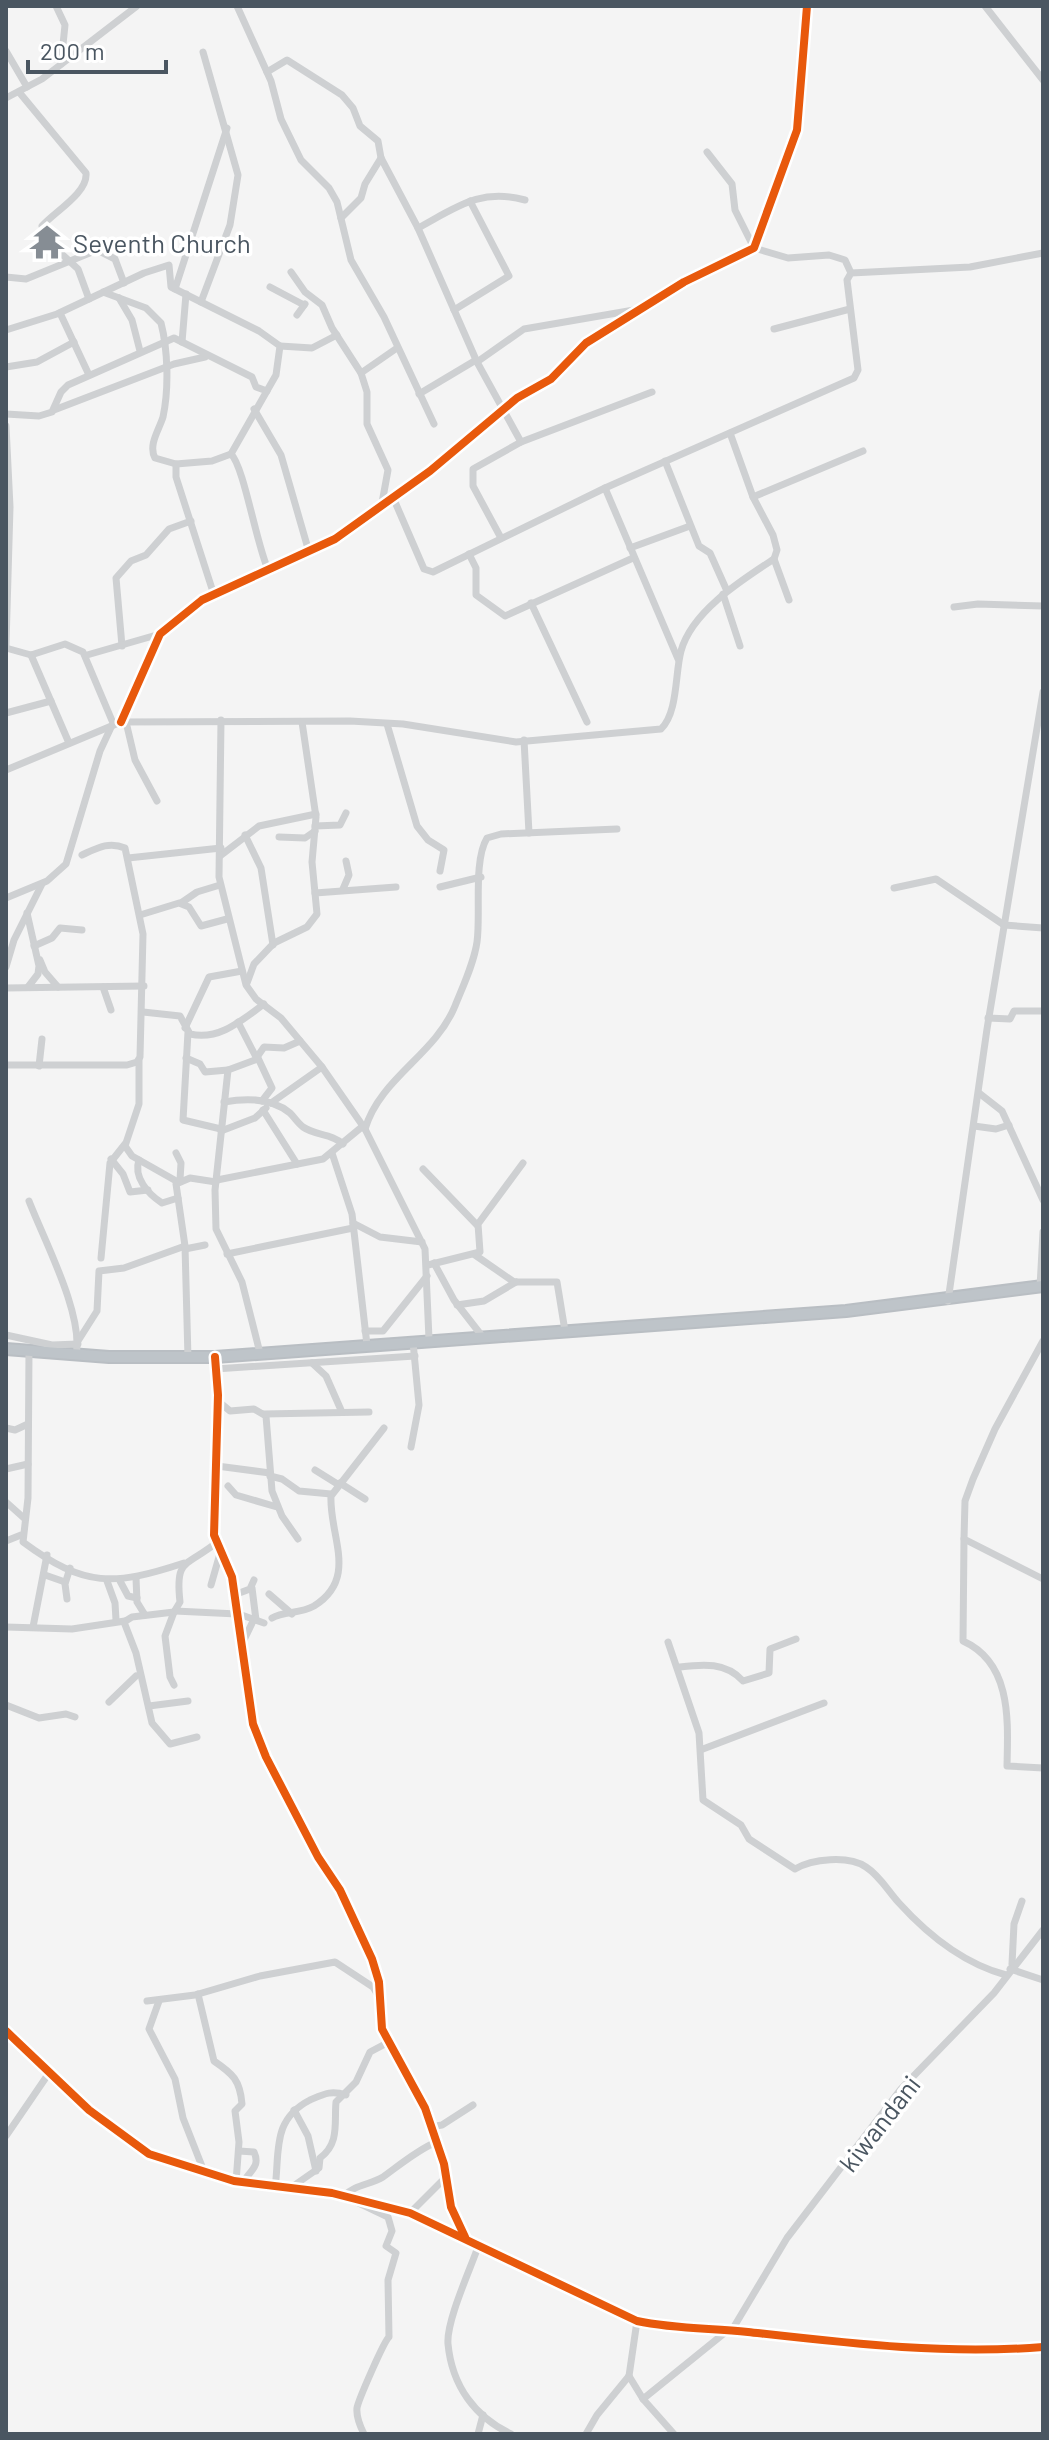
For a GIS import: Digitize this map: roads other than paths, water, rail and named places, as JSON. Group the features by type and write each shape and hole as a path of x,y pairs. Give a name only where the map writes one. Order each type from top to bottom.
{"highway":[{"path":"6,1349 29,1351 77,1347 215,1363 260,1353 948,1301 1042,1287"}],"street":[{"path":"56,6 65,25 61,64"},
{"path":"6,98 61,64 137,6"},
{"path":"237,6 267,72 281,119 301,160 329,188 341,218 351,260 434,424"},
{"path":"87,655 160,634 214,595 335,539 392,495 430,471 517,398 551,379 586,343 635,311 754,248 797,130 807,6"},
{"path":"985,6 1043,80"},
{"path":"6,51 27,87"},
{"path":"201,302 220,257 235,205 238,175 203,52"},
{"path":"267,72 287,60 342,95 353,108 360,126 378,141 381,158 418,228 476,361 521,442"},
{"path":"19,92 86,173 85,182 42,226 53,246 81,274 89,299"},
{"path":"175,289 227,128"},
{"path":"707,152 732,184 735,210 754,248 788,258 837,257 845,260 851,273"},
{"path":"341,218 361,198 365,184 381,158"},
{"path":"418,228 470,201 506,195 525,200"},
{"path":"454,310 509,276 470,201"},
{"path":"6,277 26,279 92,251 103,251 115,259 124,283"},
{"path":"851,273 970,267 1043,253"},
{"path":"6,330 60,313 169,265 169,284 175,289 280,346 312,348 337,335"},
{"path":"291,272 322,305 361,373 367,392 367,424 388,470 382,503"},
{"path":"392,495 426,571 433,572 605,488 854,378 858,370 847,280 851,273"},
{"path":"270,287 304,305"},
{"path":"114,288 132,320 140,351"},
{"path":"103,292 158,316 163,327 166,368 163,413 152,452 157,460 176,464 212,461 231,454 278,369 280,346"},
{"path":"182,342 186,294"},
{"path":"297,315 311,295"},
{"path":"774,329 850,309"},
{"path":"419,394 524,329 635,311"},
{"path":"60,313 89,375"},
{"path":"54,410 65,388 174,338 252,377 256,387 267,391"},
{"path":"6,367 37,362 74,342"},
{"path":"361,373 397,348"},
{"path":"6,414 39,416 206,356"},
{"path":"501,538 473,486 471,473 478,464 521,442 652,392"},
{"path":"254,409 281,455 309,552"},
{"path":"6,426 6,647 31,655 65,644 87,655 157,801"},
{"path":"6,770 120,722 221,720 387,724 487,740 661,729 670,716 679,661 688,637 725,593 774,559 777,550 773,535 753,497 730,433"},
{"path":"753,497 863,451"},
{"path":"231,454 238,460 243,489 269,572"},
{"path":"665,461 699,546 710,553 740,646"},
{"path":"176,464 176,477 214,595"},
{"path":"605,488 679,661"},
{"path":"122,646 116,578 131,561 146,555 169,529 191,521"},
{"path":"630,548 690,526"},
{"path":"469,554 476,568 476,595 484,604 505,616 633,558"},
{"path":"774,559 789,600"},
{"path":"531,603 587,722"},
{"path":"954,607 987,604 1043,606"},
{"path":"6,898 43,883 66,864 100,751 120,722 160,634"},
{"path":"31,655 69,743"},
{"path":"948,1301 988,1018 1043,692"},
{"path":"6,713 51,701"},
{"path":"221,720 218,808 220,885 246,985 322,1067 364,1128 431,1264 457,1305 482,1336"},
{"path":"246,985 254,964 273,945 312,924 317,914 312,862 316,814 302,722"},
{"path":"387,724 417,826 428,840 444,850 440,871"},
{"path":"524,740 529,833"},
{"path":"279,837 305,838 315,828 340,825 346,813"},
{"path":"128,858 220,852 266,824 316,814"},
{"path":"125,1144 128,1152 139,1160 179,1181 216,1181 315,1161 332,1153 364,1128 375,1103 430,1044 453,1011 475,953 487,838 617,829"},
{"path":"245,835 261,868 273,945"},
{"path":"82,855 115,844 125,848 140,915 144,986 139,1060 141,1093 137,1116 125,1144 111,1159 101,1258"},
{"path":"343,889 349,872 346,861"},
{"path":"440,887 481,877"},
{"path":"894,888 936,879 1004,925 1043,928"},
{"path":"6,967 27,913 43,883"},
{"path":"140,915 181,903 197,892 220,885"},
{"path":"315,893 396,887"},
{"path":"181,903 189,907 201,926 227,919"},
{"path":"27,913 38,959 38,974 28,987"},
{"path":"34,946 52,938 60,928 82,930"},
{"path":"38,959 58,987"},
{"path":"238,1022 272,1088 266,1104 255,1118 221,1130 183,1120 187,1030 209,977 242,971"},
{"path":"6,988 144,986"},
{"path":"103,987 111,1010"},
{"path":"143,1012 180,1016 187,1030 202,1037 217,1035 264,1004"},
{"path":"988,1018 1010,1019 1014,1011 1043,1011"},
{"path":"39,1066 42,1039"},
{"path":"186,1058 200,1064 205,1072 228,1070 257,1058 264,1047 284,1048 300,1041"},
{"path":"6,1065 127,1065 139,1060"},
{"path":"266,1104 322,1067"},
{"path":"228,1070 216,1181 216,1229 242,1282 260,1353"},
{"path":"979,1093 998,1106 1043,1200"},
{"path":"224,1102 266,1104 289,1113 305,1128 330,1135 343,1144"},
{"path":"266,1104 297,1164"},
{"path":"974,1126 996,1129 1009,1125"},
{"path":"176,1153 181,1163 178,1198 185,1247 188,1358"},
{"path":"332,1153 353,1225 367,1345"},
{"path":"111,1159 131,1194 148,1190"},
{"path":"139,1160 137,1171 148,1190 162,1203 178,1198"},
{"path":"477,1225 523,1163"},
{"path":"423,1169 477,1225 481,1249 475,1255 431,1264"},
{"path":"29,1201 73,1318 77,1347"},
{"path":"227,1254 353,1225 380,1237 422,1242"},
{"path":"1042,1287 1043,1232"},
{"path":"77,1347 97,1311 99,1271 124,1268 185,1247 205,1245"},
{"path":"475,1255 516,1282"},
{"path":"429,1339 428,1274 431,1264"},
{"path":"365,1331 383,1331 428,1274"},
{"path":"457,1305 484,1301 516,1282 553,1280 560,1284 565,1331"},
{"path":"6,1335 77,1347"},
{"path":"1043,1341 995,1429 965,1501 963,1641 976,1647 999,1677 1008,1718 1007,1766 1043,1768"},
{"path":"411,1447 419,1405 413,1342"},
{"path":"29,1351 28,1464 25,1519 21,1535 26,1544 70,1568 107,1581 136,1578 184,1563 219,1546"},
{"path":"415,1356 312,1363 215,1363 218,1401 213,1504 219,1546 230,1570 257,1737 352,1914 377,1974 379,2020 387,2043 423,2103 446,2177 451,2207 465,2237"},
{"path":"312,1363 326,1376 341,1410"},
{"path":"218,1401 230,1411 254,1409 264,1414 341,1410 369,1412"},
{"path":"264,1414 270,1475 277,1507 298,1539"},
{"path":"6,1428 15,1430 28,1424"},
{"path":"6,1627 72,1629 175,1611 236,1614 261,1620 292,1614 320,1601 339,1576 340,1559 331,1494 384,1428"},
{"path":"6,1469 28,1464"},
{"path":"217,1466 270,1475 299,1491 331,1494"},
{"path":"315,1470 365,1499"},
{"path":"228,1486 236,1495 277,1507"},
{"path":"6,1502 25,1519"},
{"path":"6,1541 21,1535"},
{"path":"964,1539 1043,1579"},
{"path":"211,1585 219,1546"},
{"path":"33,1627 47,1555"},
{"path":"174,1685 170,1677 165,1636 180,1602 178,1573 184,1563"},
{"path":"67,1599 65,1582 70,1568"},
{"path":"45,1575 65,1582"},
{"path":"136,1578 137,1598 145,1615"},
{"path":"107,1581 152,1723 170,1744 197,1737"},
{"path":"120,1581 128,1596 137,1598"},
{"path":"234,1595 253,1584 261,1620"},
{"path":"269,1594 292,1614"},
{"path":"243,1643 261,1620"},
{"path":"680,1667 711,1665 734,1671 743,1681 749,1682 769,1673 770,1649 796,1639"},
{"path":"668,1642 680,1667 703,1749 703,1800 741,1825 749,1839 795,1869 807,1862 848,1860 863,1865 900,1904 954,1951 977,1965 1043,1980"},
{"path":"109,1702 138,1673"},
{"path":"149,1706 188,1701"},
{"path":"703,1749 824,1703"},
{"path":"6,1705 39,1718 66,1714 75,1717"},
{"path":"1009,1970 1014,1924 1022,1901"},
{"name":"kiwandani","path":"730,2330 787,2238 910,2077 929,2063 994,1993 1043,1930"},
{"path":"147,2001 198,1994 260,1976 335,1962 373,1987 379,1997"},
{"path":"198,1994 214,2061 230,2070 240,2084 242,2104 235,2111 240,2182"},
{"path":"159,2001 149,2029 175,2079 183,2118 205,2174"},
{"path":"6,2031 49,2073 138,2148 205,2174 275,2188 344,2196 410,2213 637,2321 670,2328 730,2330 857,2345 1043,2347"},
{"path":"289,2189 316,2171 320,2158 330,2149 337,2128 336,2102 346,2095 370,2052 387,2043"},
{"path":"6,2136 49,2073"},
{"path":"275,2188 277,2144 294,2110 328,2092 346,2095"},
{"path":"430,2127 442,2125 473,2105"},
{"path":"294,2110 308,2136 316,2171"},
{"path":"344,2196 356,2186 379,2179 408,2157 436,2142"},
{"path":"239,2151 254,2152 256,2157 256,2166 240,2182"},
{"path":"410,2213 446,2177"},
{"path":"344,2196 388,2217 392,2231 386,2246 396,2253 388,2280 389,2337 381,2344 357,2408 364,2434"},
{"path":"479,2244 454,2311 448,2344 465,2398 492,2426 511,2434"},
{"path":"586,2434 597,2415 629,2376 637,2321"},
{"path":"643,2399 730,2330"},
{"path":"629,2376 643,2399 674,2434"},
{"path":"478,2434 483,2415"}],"place":[{"name":"Seventh Church","path":"47,242"}]}
